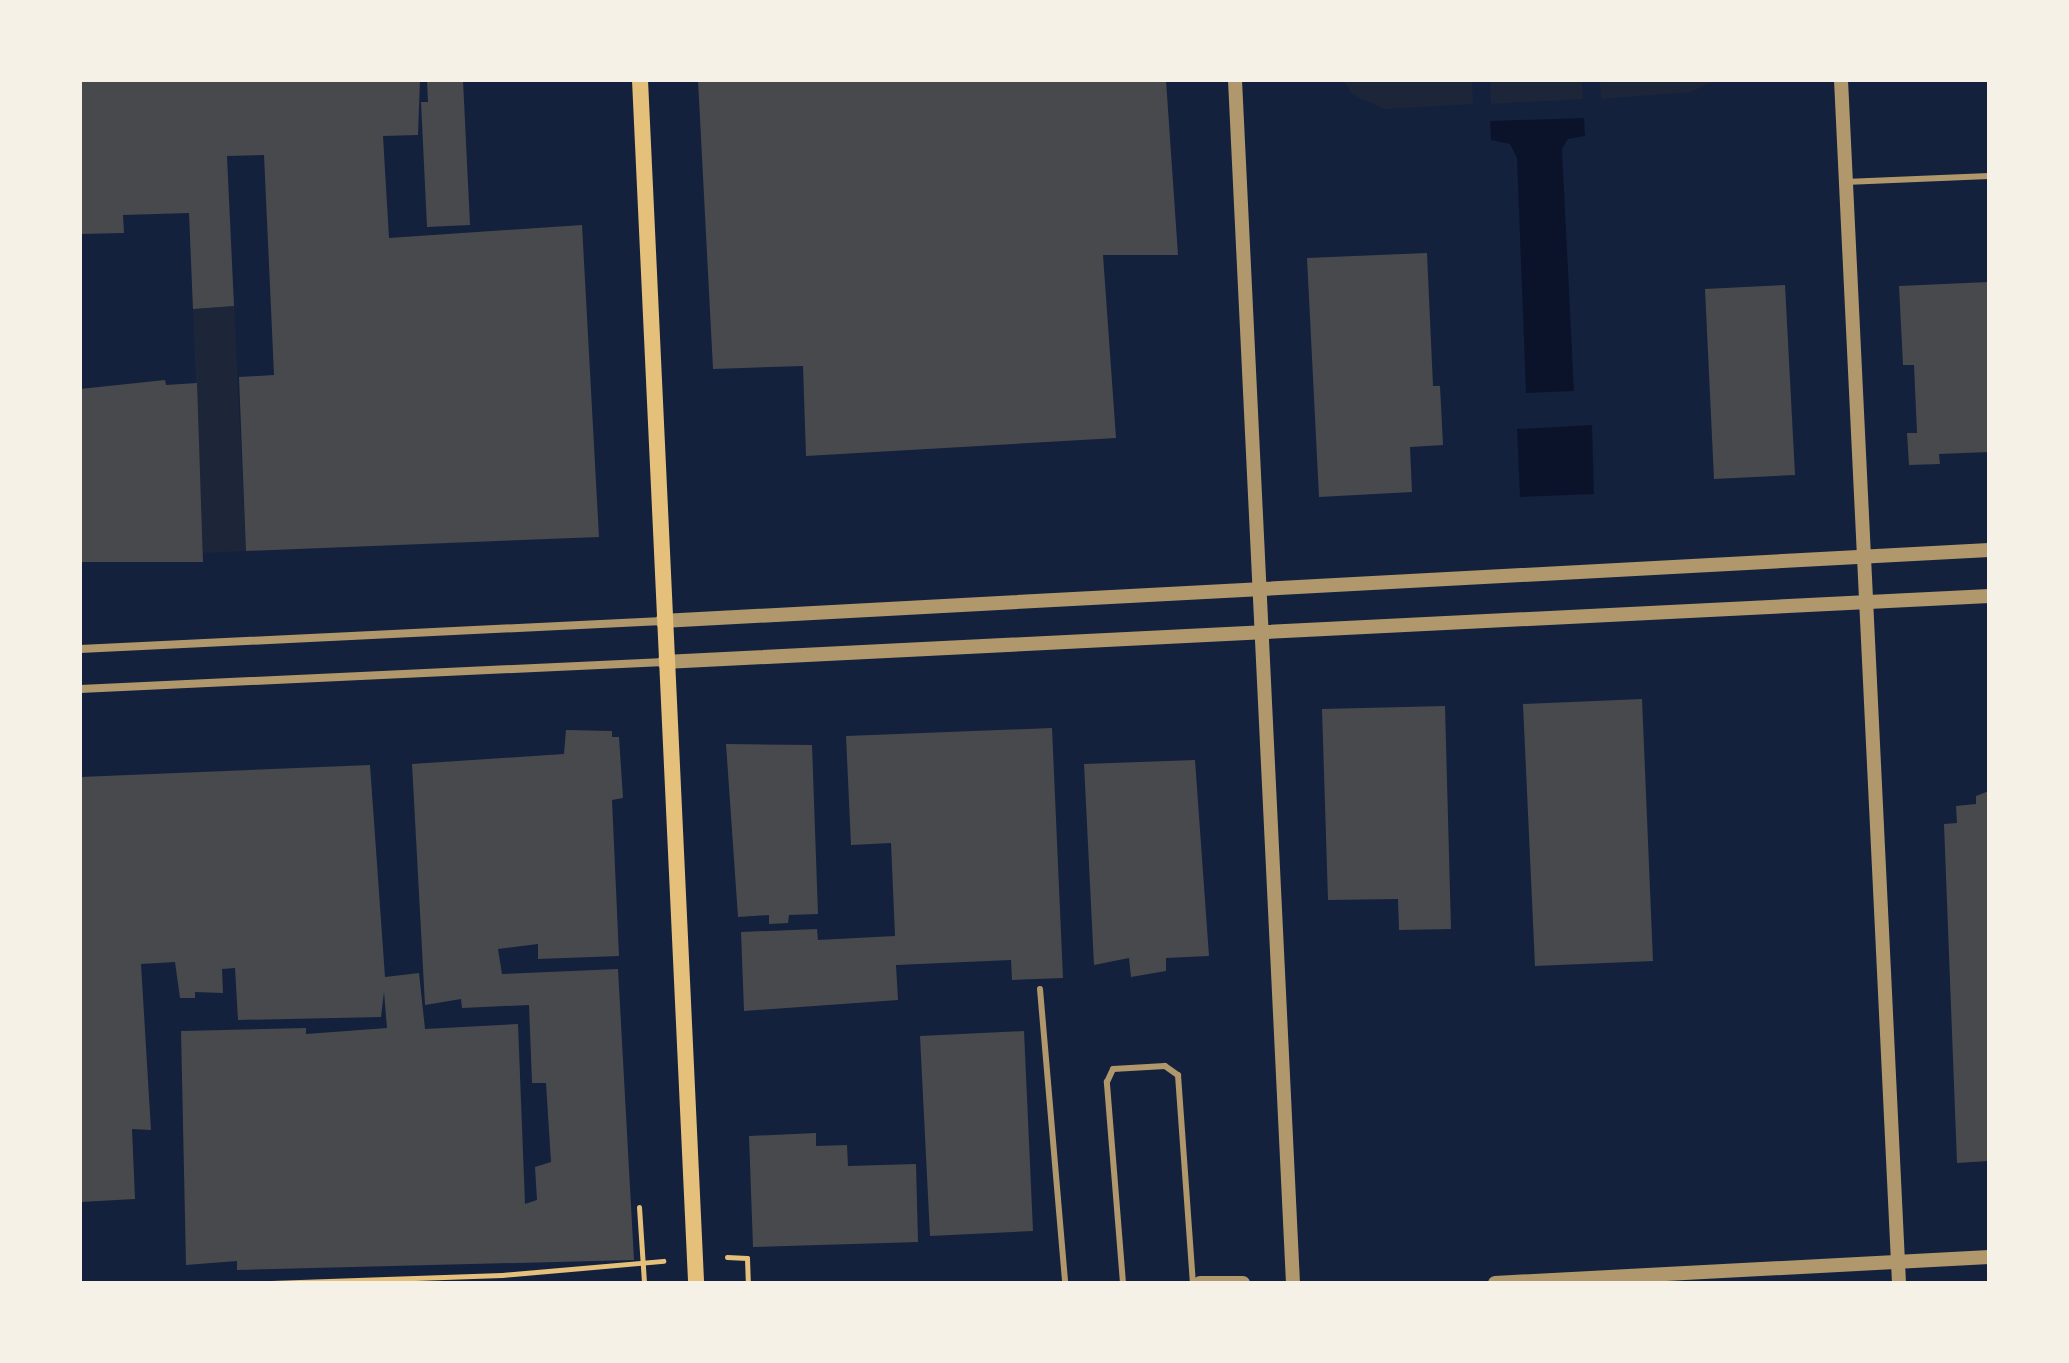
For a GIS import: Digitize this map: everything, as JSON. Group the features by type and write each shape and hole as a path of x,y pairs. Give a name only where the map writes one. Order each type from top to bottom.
{"main road":[{"path":"640,80 662,621 696,1283"}],"street":[{"path":"1235,80 1293,1283"},
{"path":"1841,80 1863,602 1899,1283"},
{"path":"80,649 1989,550"},
{"path":"80,689 1989,596"},
{"path":"1495,1283 1989,1257"},
{"path":"1200,1283 1243,1283"}],"lane":[{"path":"1845,182 1989,176"},
{"path":"1040,989 1065,1283"},
{"path":"1123,1283 1107,1082 1113,1069 1165,1066 1178,1075 1193,1283"}],"path":[{"path":"639,1207 644,1283"},
{"path":"727,1257 747,1258 748,1283"},
{"path":"271,1283 502,1275 663,1261"},
{"path":"105,1283 167,1283"}],"shaded area":[{"path":"1343,80 1472,80 1473,104 1385,109 1353,95"},
{"path":"1490,80 1582,80 1583,99 1491,104"},
{"path":"1600,80 1715,80 1691,92 1601,99"},
{"path":"1584,118 1585,136 1568,139 1562,149 1574,391 1526,393 1517,158 1510,144 1491,140 1490,121"},
{"path":"234,306 246,551 203,553 193,309"},
{"path":"1592,425 1594,494 1520,497 1517,429"}],"building":[{"path":"80,80 420,80 418,135 383,136 389,238 582,225 599,537 246,551 239,377 274,375 264,155 227,156 234,306 193,309 189,213 123,215 124,233 80,234"},
{"path":"427,80 463,80 470,225 427,227 421,102 428,102"},
{"path":"698,80 1166,80 1178,255 1103,255 1116,438 806,456 803,366 713,369"},
{"path":"1427,253 1433,386 1440,386 1443,445 1410,447 1412,492 1319,497 1307,258"},
{"path":"1989,282 1989,452 1939,454 1940,464 1909,465 1907,433 1917,433 1914,365 1903,365 1899,286"},
{"path":"1785,285 1795,475 1714,479 1705,289"},
{"path":"165,380 166,385 197,383 203,562 80,562 80,389"},
{"path":"1642,699 1653,961 1535,966 1523,704"},
{"path":"1445,706 1451,929 1399,930 1398,899 1328,900 1322,709"},
{"path":"1052,728 1063,978 1012,980 1011,960 896,965 898,1000 744,1011 741,932 817,929 818,940 895,936 891,843 851,845 846,736"},
{"path":"566,730 612,731 612,737 619,737 623,798 612,800 619,956 538,959 538,944 498,949 502,974 618,969 634,1260 237,1270 237,1261 186,1265 181,1031 306,1028 306,1034 387,1028 384,992 381,1017 238,1020 235,968 222,969 223,993 195,992 195,998 180,998 175,962 141,964 151,1130 132,1129 135,1199 80,1202 80,777 370,765 385,977 419,973 425,1029 518,1024 525,1204 537,1200 535,1167 551,1162 546,1083 532,1083 529,1005 462,1008 461,999 425,1005 412,764 564,754"},
{"path":"726,744 812,745 818,914 789,915 788,923 769,924 769,915 738,917"},
{"path":"1195,760 1209,956 1166,958 1166,971 1131,977 1129,958 1094,965 1084,764"},
{"path":"1989,791 1989,1161 1957,1163 1944,824 1957,823 1956,806 1976,804 1976,796"},
{"path":"1024,1031 1033,1231 930,1236 920,1036"},
{"path":"816,1133 816,1146 847,1145 848,1166 916,1164 918,1242 753,1247 749,1136"}]}
